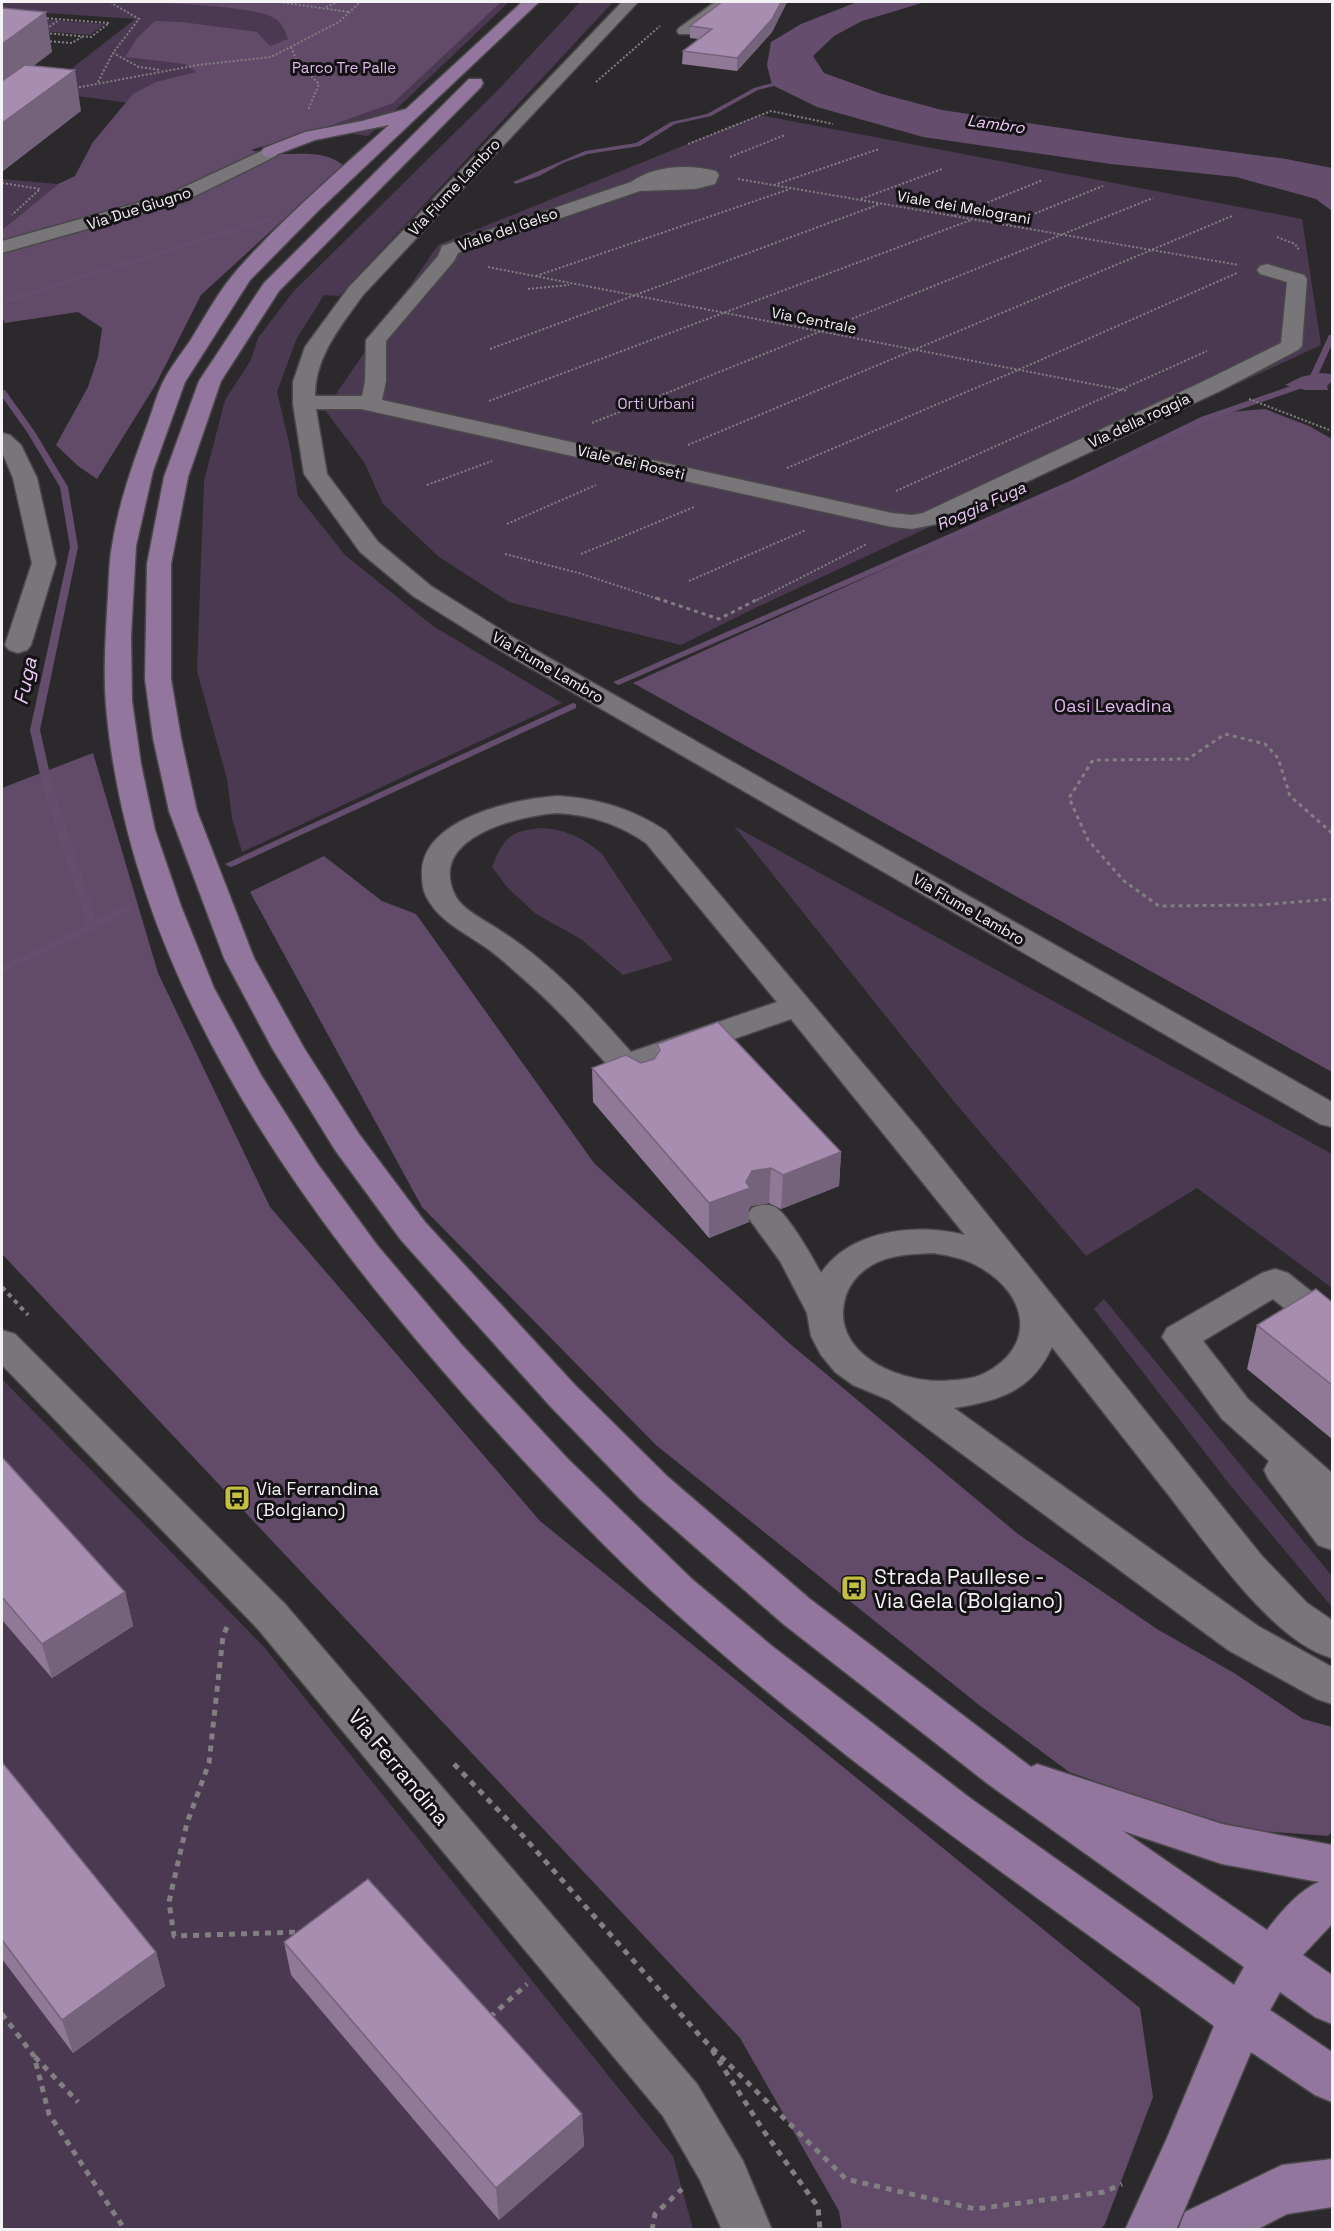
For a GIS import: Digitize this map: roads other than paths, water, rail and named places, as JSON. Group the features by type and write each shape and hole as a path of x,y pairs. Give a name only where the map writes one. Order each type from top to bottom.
{"main road":[{"path":"531,2 410,113 342,159 311,207 242,276 174,382 142,471 124,546 118,636 119,701 127,764 141,831 166,906 198,988 245,1075 305,1171 365,1254 448,1353 554,1469 679,1591 757,1658 847,1730 954,1812 1241,2018 1332,2079"},
{"path":"557,2 271,287 210,381 176,477 159,564 158,679 166,738 183,811 239,957 288,1048 347,1142 413,1230 563,1396 654,1488 795,1611 1003,1771 1332,2002"},
{"path":"270,152 311,136 364,126 410,113"},
{"path":"270,152 300,148 342,159"},
{"path":"1003,1771 1222,1844 1332,1864"},
{"path":"1150,2229 1185,2154 1241,2018 1272,1960 1293,1931 1332,1898"},
{"path":"1203,2229 1282,2190 1332,2183"}],"street":[{"name":"Via Fiume Lambro","path":"630,2 356,291 316,348 304,382 304,404 316,474 369,547 422,591 505,643 1332,1116"},
{"path":"685,31 724,2"},
{"name":"Via Due Giugno","path":"2,247 176,198 270,152"},
{"name":"Viale del Gelso","path":"370,404 375,393 376,340 446,259 448,250 641,183 695,183 708,180 710,175"},
{"name":"Via della roggia","path":"902,521 930,519 1291,346 1297,279 1259,268"},
{"name":"Viale dei Roseti","path":"304,404 349,400 370,404 902,521"},
{"path":"2,440 13,450 25,478 44,563 18,645"},
{"path":"797,1006 633,1074 540,976 499,943 460,918 441,897 435,873 440,858 450,843 470,827 495,815 533,806 595,808 638,824 656,837 797,1006 1022,1280 1248,1567 1293,1615 1332,1641"},
{"path":"764,1216 794,1255 824,1312"},
{"path":"934,1241 967,1247 998,1261 1022,1280 1035,1302 1039,1325 1034,1348 1020,1368 997,1383 967,1393 935,1395 902,1390 871,1378 847,1361 834,1345 826,1329 824,1312 829,1287 845,1266 869,1251 900,1242 934,1241"},
{"path":"1332,1327 1275,1282 1180,1337 1332,1534"},
{"name":"Via Ferrandina","path":"18,1332 246,1591 271,1616 680,2100 717,2157 734,2193 747,2229"},
{"path":"902,1390 1243,1638 1332,1687"},
{"path":"1235,1409 1332,1495"}],"water":[{"name":"Lambro","path":"857,2 925,2 862,21 834,36 813,56 824,73 882,94 942,110 1286,159 1332,168 1332,211 1316,199 1236,177 1111,164 923,137 817,107 772,85 767,65 771,42 801,24"},
{"path":"1319,373 1332,374 1332,381 1327,386 1328,390 1305,390 1285,385 1301,377"}],"waterway":[{"path":"516,182 587,152 638,145 673,123 709,115 756,89 787,81"},
{"name":"Fuga","path":"2,302 270,219"},
{"name":"Roggia Fuga","path":"618,682 1075,482 1204,419 1311,382 1332,337"},
{"name":"Fuga","path":"2,392 31,432 64,487 74,547 35,730 48,788 93,926"},
{"path":"230,864 573,706"},
{"path":"93,926 130,907"},
{"name":"Fuga","path":"2,970 93,926"}],"place":[{"name":"Via Ferrandina (Bolgiano)","path":"237,1498"},
{"name":"Strada Paullese - Via Gela (Bolgiano)","path":"854,1588"}],"park label":[{"name":"Parco Tre Palle","path":"344,67"},
{"name":"Orti Urbani","path":"656,403"},
{"name":"Oasi Levadina","path":"1113,705"}]}
